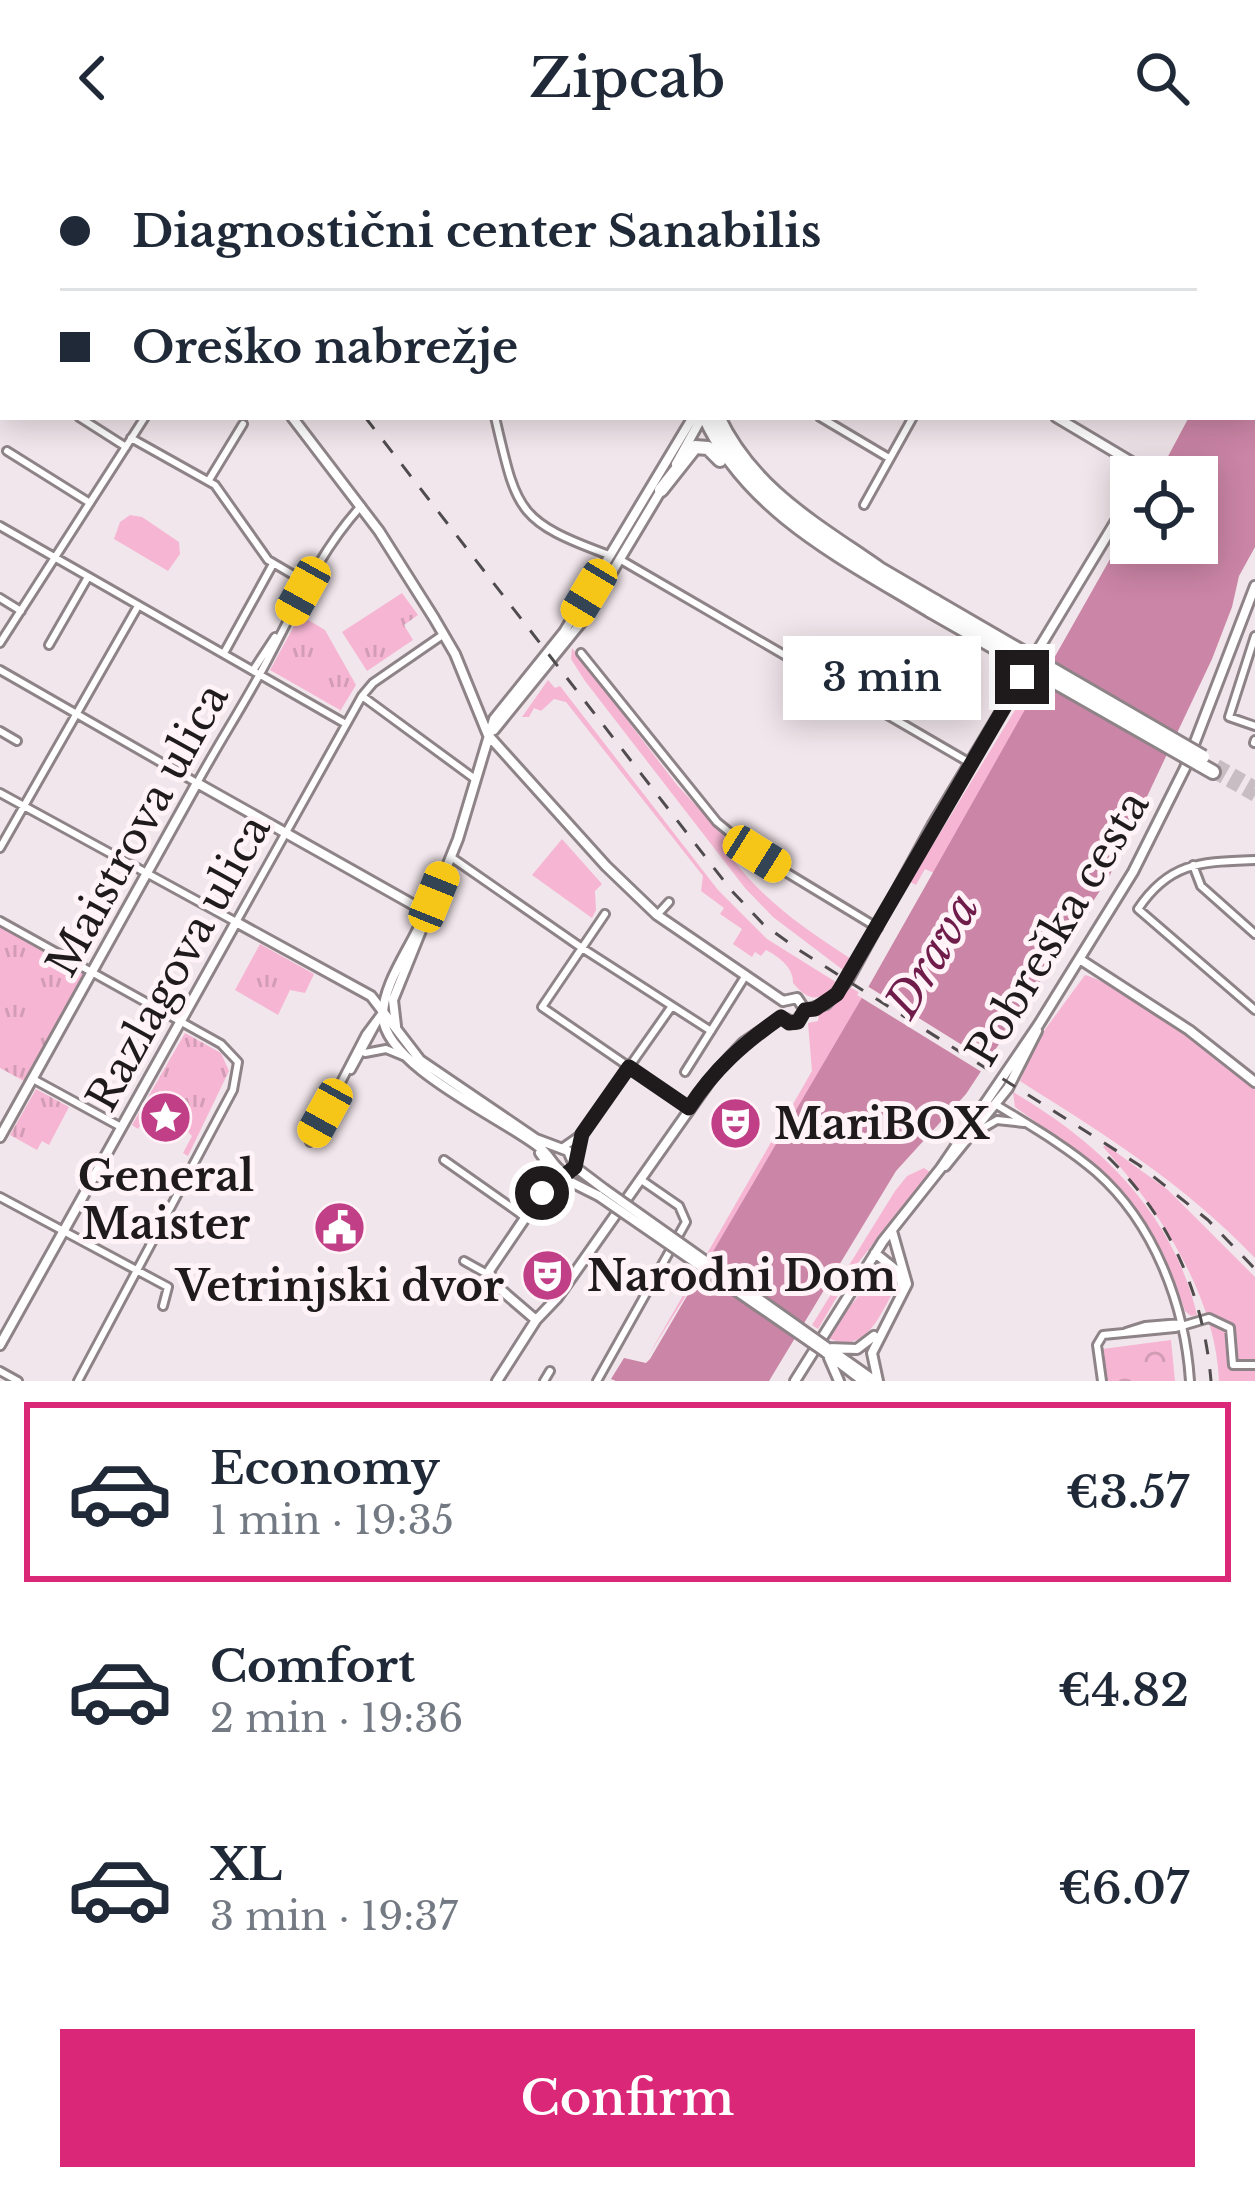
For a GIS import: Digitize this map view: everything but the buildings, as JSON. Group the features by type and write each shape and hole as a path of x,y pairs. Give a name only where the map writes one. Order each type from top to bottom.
{"highway":[{"path":"705,420 732,467"},
{"path":"706,420 774,495 880,574"},
{"path":"661,490 695,447 708,448 782,511 880,574 1215,768"}],"street":[{"path":"84,420 126,447"},
{"path":"0,643 143,420"},
{"path":"294,420 361,506 444,634 488,735 606,866 657,915 783,1001 797,998 805,1010"},
{"path":"496,420 509,474 533,520 545,529 616,558 970,764"},
{"path":"616,558 703,420"},
{"path":"310,1142 370,1025 394,996 451,857 498,713 565,632 703,420"},
{"path":"825,420 889,458"},
{"path":"864,505 911,420"},
{"path":"1061,420 1115,456"},
{"path":"208,480 243,424"},
{"path":"131,438 208,480 232,505 273,564 307,583"},
{"path":"7,452 90,503"},
{"name":"Maistrova ulica","path":"0,1137 307,583 361,506"},
{"path":"0,526 346,724"},
{"path":"781,1017 795,1023 805,1010 837,994 924,839 1110,531"},
{"path":"224,653 273,564"},
{"path":"50,645 88,577"},
{"name":"Pobreška cesta","path":"795,1381 876,1252 991,1101 1081,960 1197,758 1255,586"},
{"path":"0,598 20,611"},
{"path":"0,848 138,606"},
{"path":"444,634 373,683 362,696 476,780"},
{"path":"1255,637 1229,717 1255,726"},
{"path":"581,653 717,822 757,854 878,928"},
{"path":"1030,662 1197,758"},
{"path":"0,670 428,913"},
{"name":"Razlagova ulica","path":"0,1345 362,696"},
{"path":"0,731 17,741"},
{"path":"0,793 367,994 420,1060 555,1153 570,1153 571,1167 602,1193"},
{"path":"451,857 711,1031"},
{"path":"1255,857 1193,865 1160,881 1138,909 1255,1010"},
{"path":"1193,865 1201,886 1255,934"},
{"path":"657,915 669,902"},
{"path":"346,1075 362,1054 428,913"},
{"path":"604,914 542,1007 689,1108"},
{"path":"0,921 221,1044 238,1062 233,1090 78,1381"},
{"path":"1081,960 1190,1030 1255,1082"},
{"path":"685,1072 746,975"},
{"path":"394,996 401,1038"},
{"path":"497,1381 689,1108 730,1055 781,1017 783,1001"},
{"path":"489,1275 542,1193 571,1167 582,1134 672,1006"},
{"path":"383,1010 386,1031 406,1058"},
{"path":"362,1054 386,1049 406,1058 555,1153 602,1193 876,1381"},
{"path":"33,1079 121,1127"},
{"path":"974,1132 991,1101"},
{"name":"Pobreška cesta","path":"991,1101 1080,1160 1114,1190 1156,1255 1182,1324 1190,1381"},
{"name":"Pobreška cesta","path":"941,1168 974,1132 994,1120 1024,1123"},
{"path":"542,1193 555,1153 582,1134"},
{"path":"444,1160 525,1217"},
{"path":"599,1377 680,1233 686,1214 639,1179"},
{"path":"0,1197 168,1287 163,1306"},
{"path":"876,1381 872,1353 907,1284 892,1230"},
{"path":"876,1252 882,1250 902,1264"},
{"path":"826,1350 862,1348 896,1300 900,1273 876,1252"},
{"path":"464,1261 489,1275 536,1320"},
{"path":"1102,1381 1099,1338 1166,1322 1209,1318 1225,1322 1233,1337 1231,1363 1255,1365"},
{"path":"826,1350 839,1381"},
{"path":"826,1350 863,1381"},
{"path":"0,1371 18,1381"},
{"path":"544,1381 550,1372"}],"green space":[{"path":"130,515 142,517 179,542 180,554 168,571 114,539 120,522"},
{"path":"402,593 418,615 404,625 413,640 367,671 342,632"},
{"path":"300,615 325,630 356,685 339,713 270,670"},
{"path":"572,648 677,785 738,851 734,861 747,877 788,915 851,959 847,973 773,917 745,888 585,681 571,659"},
{"path":"1034,679 1041,683 934,873 925,869 916,885 910,882"},
{"path":"548,680 555,688 560,686 718,890 767,939 839,984 810,997 793,983 788,968 775,956 766,950 752,957 733,944 742,929 720,914 724,908 701,891 703,876 566,702 554,699 541,711 534,708 529,717 522,717"},
{"path":"562,839 602,884 595,891 592,918 532,875"},
{"path":"0,924 86,971 24,1081 0,1068"},
{"path":"260,944 314,974 305,993 290,990 278,1015 235,990"},
{"path":"1085,975 1148,1009 1255,1090 1255,1258 1172,1183 1020,1081 1038,1039"},
{"path":"848,986 864,995 647,1358 812,1071 808,1023 818,1021 819,1013"},
{"path":"185,1033 221,1053 229,1071 188,1156 183,1153 192,1136 187,1131 148,1112 138,1129 132,1125"},
{"path":"36,1089 69,1107 49,1145 42,1141 37,1150 10,1135"},
{"path":"1013,1092 1075,1134 1129,1184 1170,1244 1197,1315 1185,1311 1156,1244 1120,1193 1015,1107"},
{"path":"1103,1147 1168,1190 1255,1277 1255,1381 1219,1381 1207,1317 1195,1286 1163,1225"},
{"path":"924,1168 930,1172 854,1268 818,1329 812,1325 895,1191 907,1176"},
{"path":"881,1267 894,1273 897,1285 878,1320 852,1342 826,1337"},
{"path":"1171,1340 1175,1381 1107,1381 1102,1349"}],"water":[{"name":"Drava","path":"1187,420 1255,420 1255,547 1239,576 1212,659 1109,877 966,1094 896,1171 769,1381 611,1379 624,1358 646,1363 650,1359 870,984 1110,559 1110,564 1218,564 1218,456 1168,456"}],"pier":[{"path":"864,984 991,1063 985,1074 857,995"}],"tunnel":[{"path":"1217,765 1255,787"},
{"path":"1213,772 1255,796"}],"railway":[{"path":"367,420 731,890 763,924 1139,1165 1208,1220 1255,1269"},
{"path":"1108,1157 1149,1205 1180,1260 1201,1319 1211,1381"}],"place":[{"name":"General Maister","path":"166,1117"},
{"name":"MariBOX","path":"735,1124"},
{"name":"Vetrinjski dvor","path":"340,1227"},
{"name":"Narodni Dom","path":"548,1276"}],"route":[{"path":"542,1193 575,1167 582,1134 629,1067 689,1108 730,1055 754,1034 781,1017 798,1022 805,1010 826,1004 837,994 1022,677"}]}
